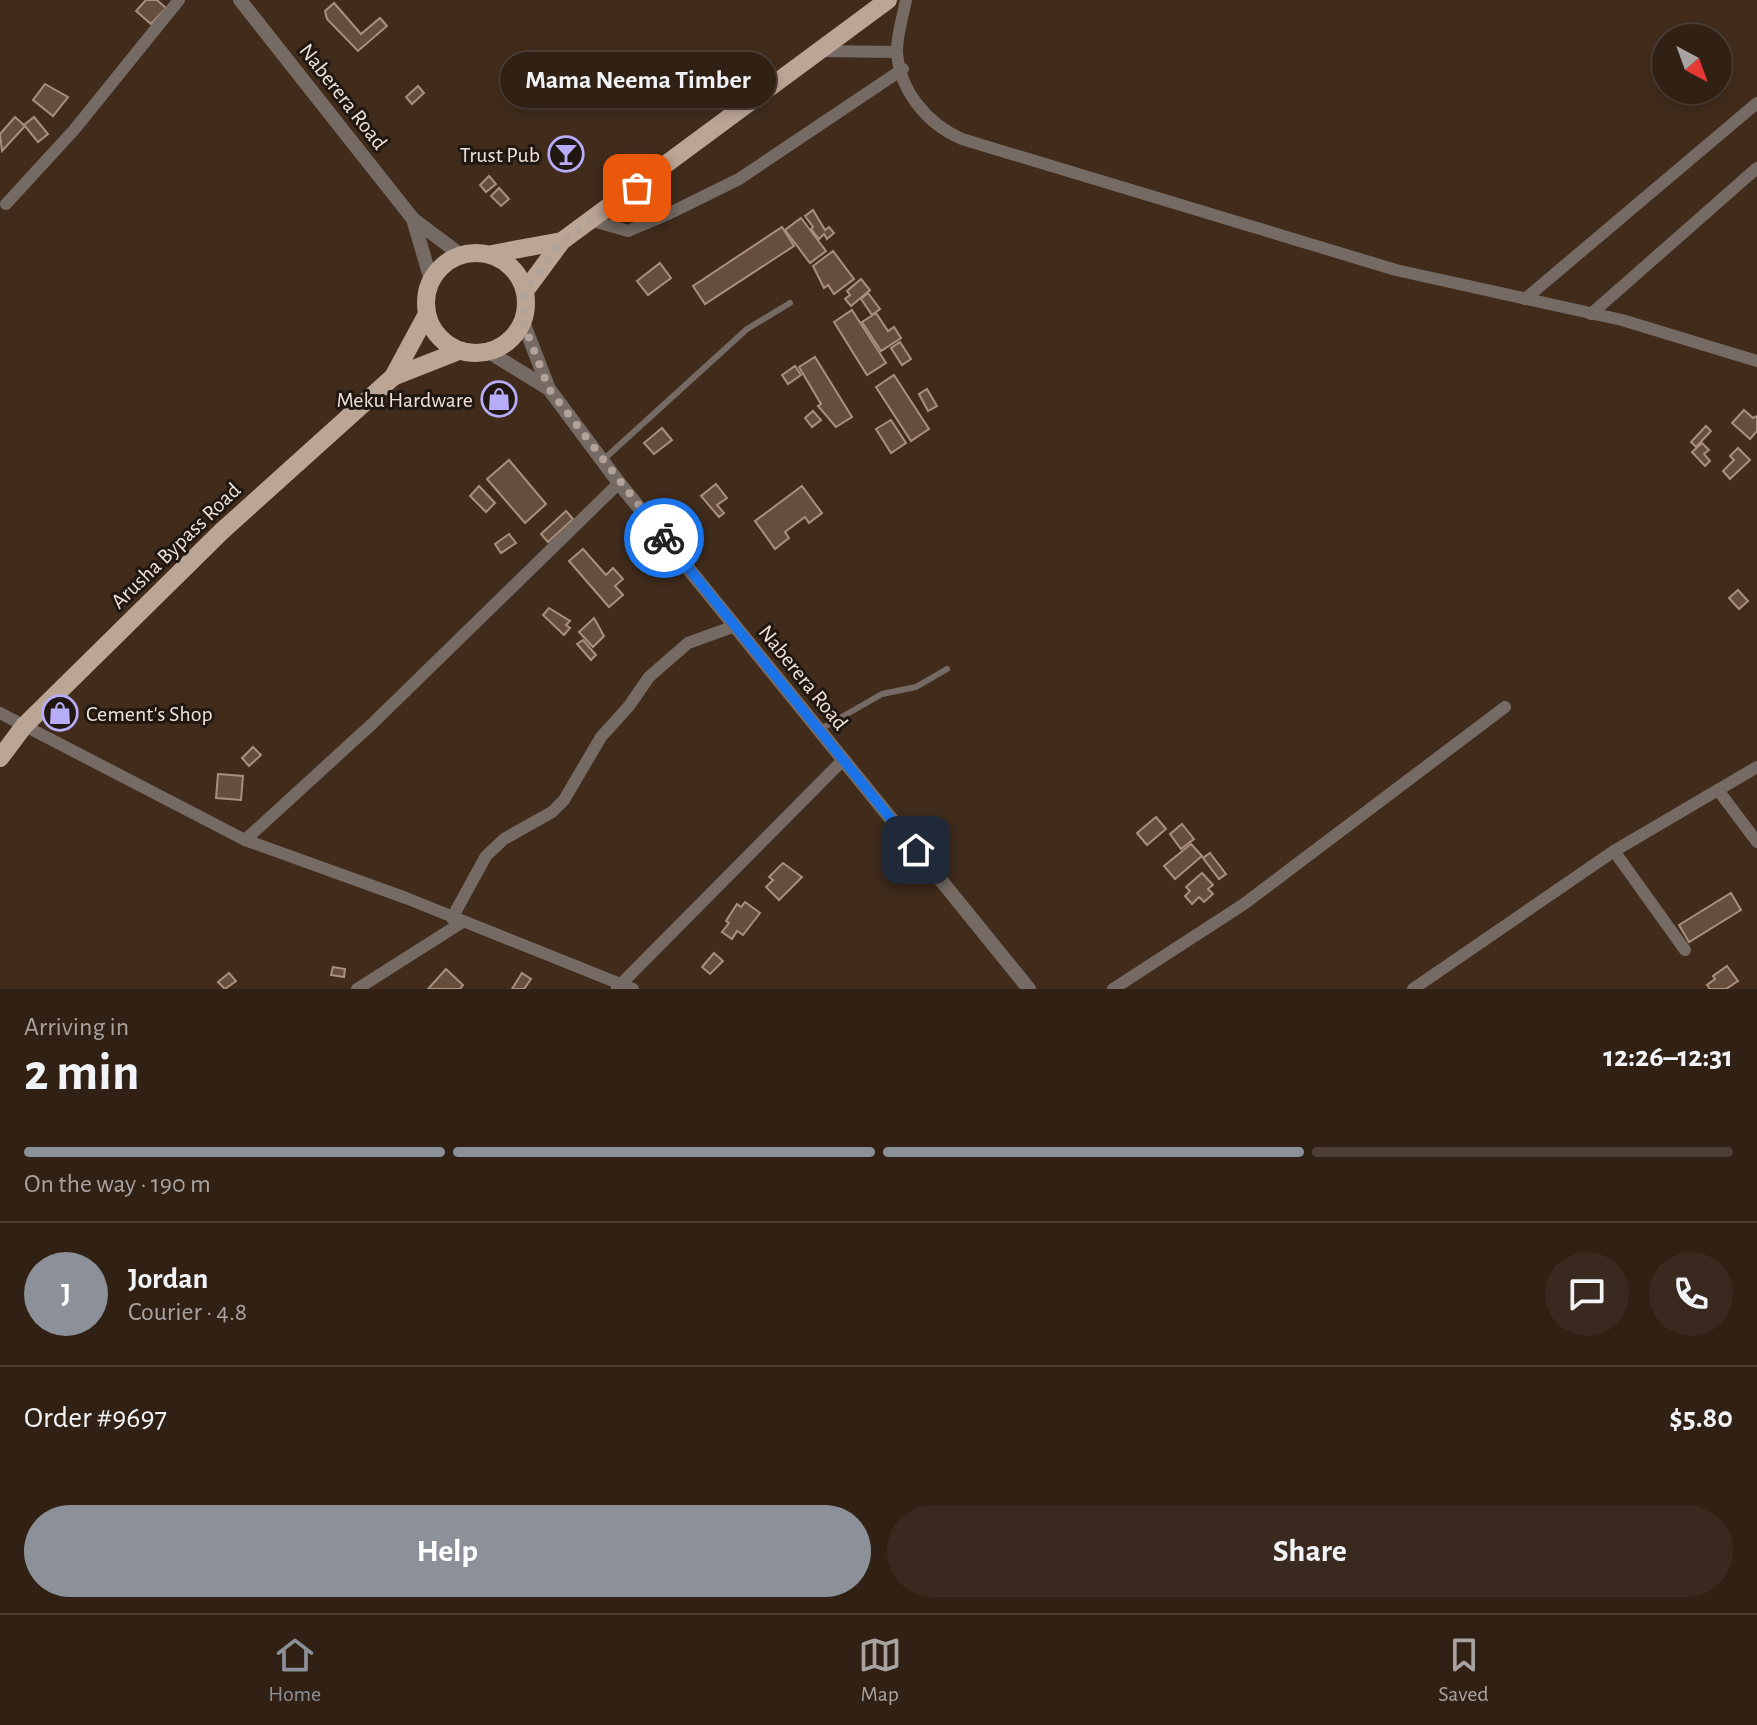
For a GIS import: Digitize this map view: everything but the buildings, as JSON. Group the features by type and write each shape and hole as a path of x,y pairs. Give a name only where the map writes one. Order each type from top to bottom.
{"main road":[{"path":"525,291 562,241 888,0"},
{"path":"431,280 449,260 461,255 492,254 562,241"},
{"path":"489,352 504,345 523,322 525,291 519,275 507,262 492,254"},
{"name":"Arusha Bypass Road","path":"0,758 24,726 222,531 393,377 427,314 426,297 431,280"},
{"path":"427,314 433,330 459,351"},
{"name":"Arusha Bypass Road","path":"393,377 459,351 489,352"}],"street":[{"path":"6,204 74,130 179,0"},
{"name":"Naberera Road","path":"240,0 413,219 461,255"},
{"path":"906,0 897,52 911,98 921,110 962,139 1396,270 1622,320 1757,361"},
{"path":"818,51 897,52"},
{"path":"593,221 628,231 666,215 739,179 903,69"},
{"path":"1525,299 1757,103"},
{"path":"1591,314 1757,168"},
{"name":"Naberera Road","path":"413,219 431,280"},
{"name":"Naberera Road","path":"523,322 549,389 602,461 1029,989"},
{"name":"Naberera Road","path":"489,352 549,389"},
{"path":"245,840 372,724 619,483"},
{"path":"357,989 456,920 486,856 504,839 552,812 564,800 601,737 649,677 688,643 735,626"},
{"path":"1113,989 1244,904 1505,707"},
{"path":"0,713 245,840 456,920 623,988 843,760"},
{"path":"1413,989 1614,851 1757,767"},
{"path":"1718,790 1757,842"},
{"path":"1614,851 1685,950"}],"lane":[{"path":"602,461 747,329 790,303"},
{"path":"819,730 882,694 916,687 947,669"}],"way so far":[{"path":"637,188 562,241 525,291 527,306 523,322 549,389 664,538"}],"place":[{"name":"Trust Pub","path":"566,154"},
{"name":"Mama Neema Timber","path":"637,188"},
{"name":"Meku Hardware","path":"499,399"},
{"name":"Cement's Shop","path":"60,713"}],"route":[{"path":"664,538 916,850"}]}
